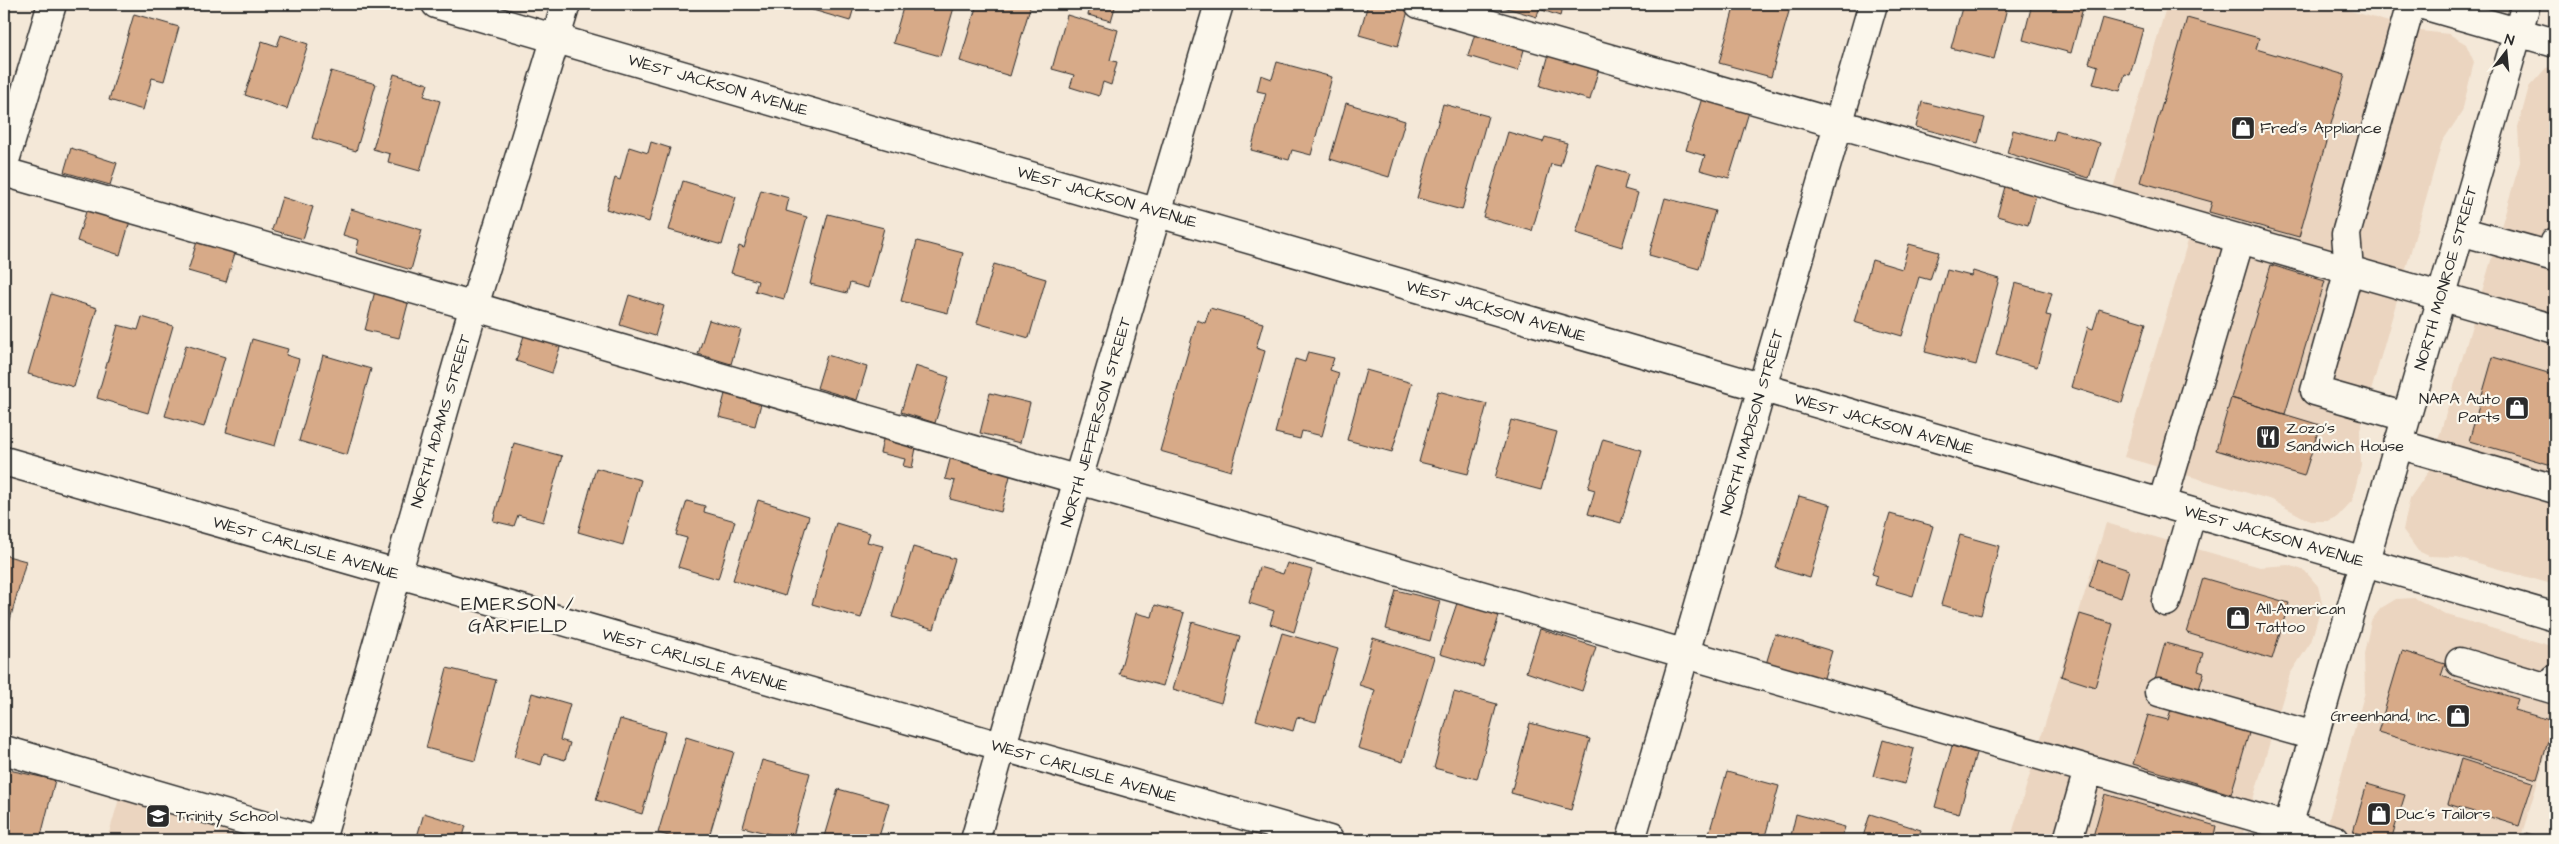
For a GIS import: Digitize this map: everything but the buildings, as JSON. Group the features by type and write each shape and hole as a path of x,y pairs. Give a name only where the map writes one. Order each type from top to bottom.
{"street":[{"path":"4,164 52,4"},
{"name":"WEST JACKSON AVENUE","path":"436,4 2555,617"},
{"name":"NORTH ADAMS STREET","path":"321,840 474,306 566,4"},
{"name":"NORTH JEFFERSON STREET","path":"975,840 1078,479 1219,4"},
{"path":"1419,4 2555,330"},
{"name":"NORTH MADISON STREET","path":"1631,840 1686,655 1760,388 1873,4"},
{"path":"2406,417 2315,392 2349,270 2346,234 2411,4"},
{"path":"2420,4 2555,43"},
{"name":"NORTH MONROE STREET","path":"2286,833 2526,4"},
{"path":"4,172 2088,770 2286,833 2335,840"},
{"path":"2460,231 2551,256 2555,242"},
{"path":"2162,504 2240,239"},
{"path":"2398,444 2555,489"},
{"name":"WEST CARLISLE AVENUE","path":"4,460 1002,748 1329,840"},
{"path":"2166,602 2192,512"},
{"path":"2460,662 2552,689 2555,679"},
{"path":"2159,692 2314,736"},
{"path":"4,750 313,840"},
{"path":"2068,840 2088,770"}],"shaded area":[{"path":"2167,4 2327,4 2420,31 2449,34 2466,44 2474,62 2462,112 2442,142 2360,430 2361,465 2352,501 2337,517 2328,521 2310,521 2272,500 2124,457 2190,234 2107,209"},
{"path":"2555,66 2555,585 2457,557 2429,556 2418,551 2403,530 2410,498 2428,472 2432,461 2520,162 2518,127 2529,87 2546,68"},
{"path":"2106,523 2260,567 2289,565 2305,571 2318,586 2322,603 2311,642 2290,674 2241,840 2010,840"},
{"path":"2415,598 2447,615 2555,647 2555,726 2520,840 2323,840 2365,692 2364,654 2371,621 2381,608 2396,599"},
{"name":"Trinity School","path":"121,792 284,840 107,840"}],"place":[{"name":"Fred's Appliance","path":"2243,128"},
{"name":"NAPA Auto Parts","path":"2517,408"},
{"name":"Zozo’s Sandwich House","path":"2268,437"},
{"name":"All-American Tattoo","path":"2238,618"},
{"name":"Greenhand, Inc.","path":"2458,716"},
{"name":"Duc's Tailors","path":"2379,814"},
{"name":"Trinity School","path":"158,816"}],"district":[{"name":"EMERSON / GARFIELD","path":"518,615"}]}
